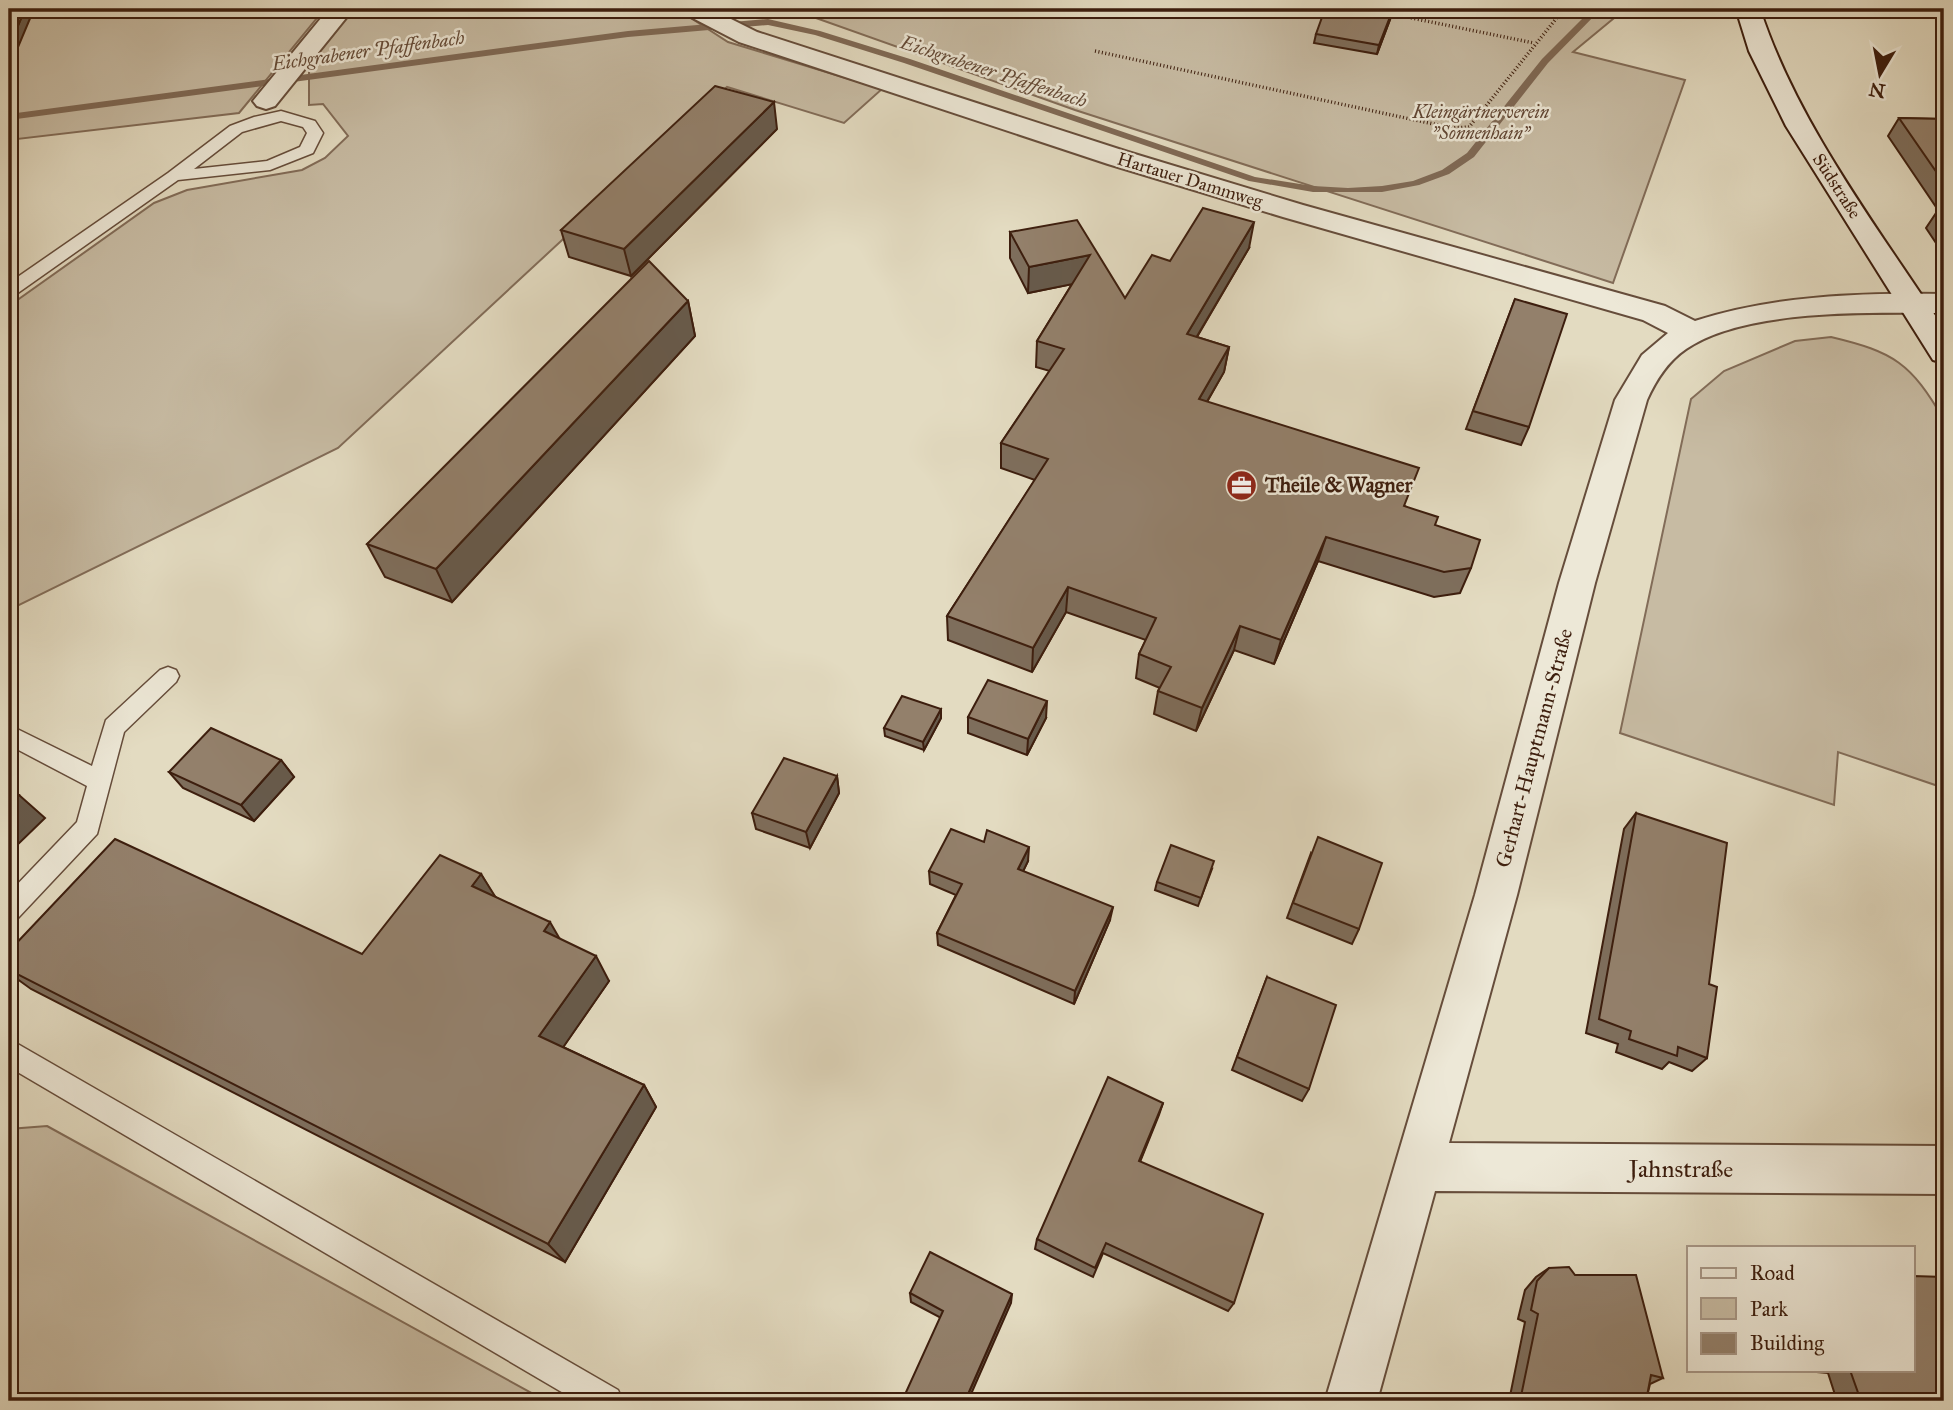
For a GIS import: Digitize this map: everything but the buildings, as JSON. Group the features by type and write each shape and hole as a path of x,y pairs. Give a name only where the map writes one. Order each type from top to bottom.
{"street":[{"path":"265,101 334,18 335,9"},
{"name":"Südstraße","path":"1748,9 1761,51 1818,157 1944,353"},
{"name":"Hartauer Dammweg","path":"702,14 741,34 895,87 1293,211 1654,313 1693,333"},
{"name":"Gerhart-Hauptmann-Straße","path":"1351,1401 1496,895 1577,583 1630,400 1643,373 1672,344 1693,333 1749,315 1797,307 1944,303"},
{"name":"Jahnstraße","path":"1417,1167 1944,1170"}],"lane":[{"path":"9,291 174,176 236,129 259,120 281,116 297,118 309,124 315,132 307,150 282,161 238,170 174,176"},
{"path":"9,910 88,827 114,727 168,676"},
{"path":"9,734 100,782"},
{"path":"9,1052 607,1401"}],"path":[{"path":"1095,51 1458,129 1469,127 1564,9"},
{"path":"1379,11 1534,43"}],"green space":[{"path":"9,9 322,9 322,12 239,113 9,140"},
{"path":"347,9 677,9 728,42 882,89 844,123 727,87 338,448 9,610 9,306 154,203 187,190 302,170 325,158 348,136 323,104 309,105 309,67"},
{"name":"Kleingärtnerverein \"Sonnenhain\"","path":"759,9 1625,9 1573,52 1685,80 1613,283 1075,110 816,18"},
{"path":"1831,337 1871,348 1899,363 1921,385 1944,420 1944,788 1838,752 1834,805 1620,733 1691,399 1724,371 1795,341"},
{"path":"47,1126 546,1401 9,1401 9,1129"}],"waterway":[{"name":"Eichgrabener Pfaffenbach","path":"9,117 628,34 768,22 817,33 907,61 1253,179 1313,189 1382,189 1416,183 1446,172 1471,155 1545,61 1597,9"}],"place":[{"name":"Theile & Wagner","path":"1242,485"}]}
